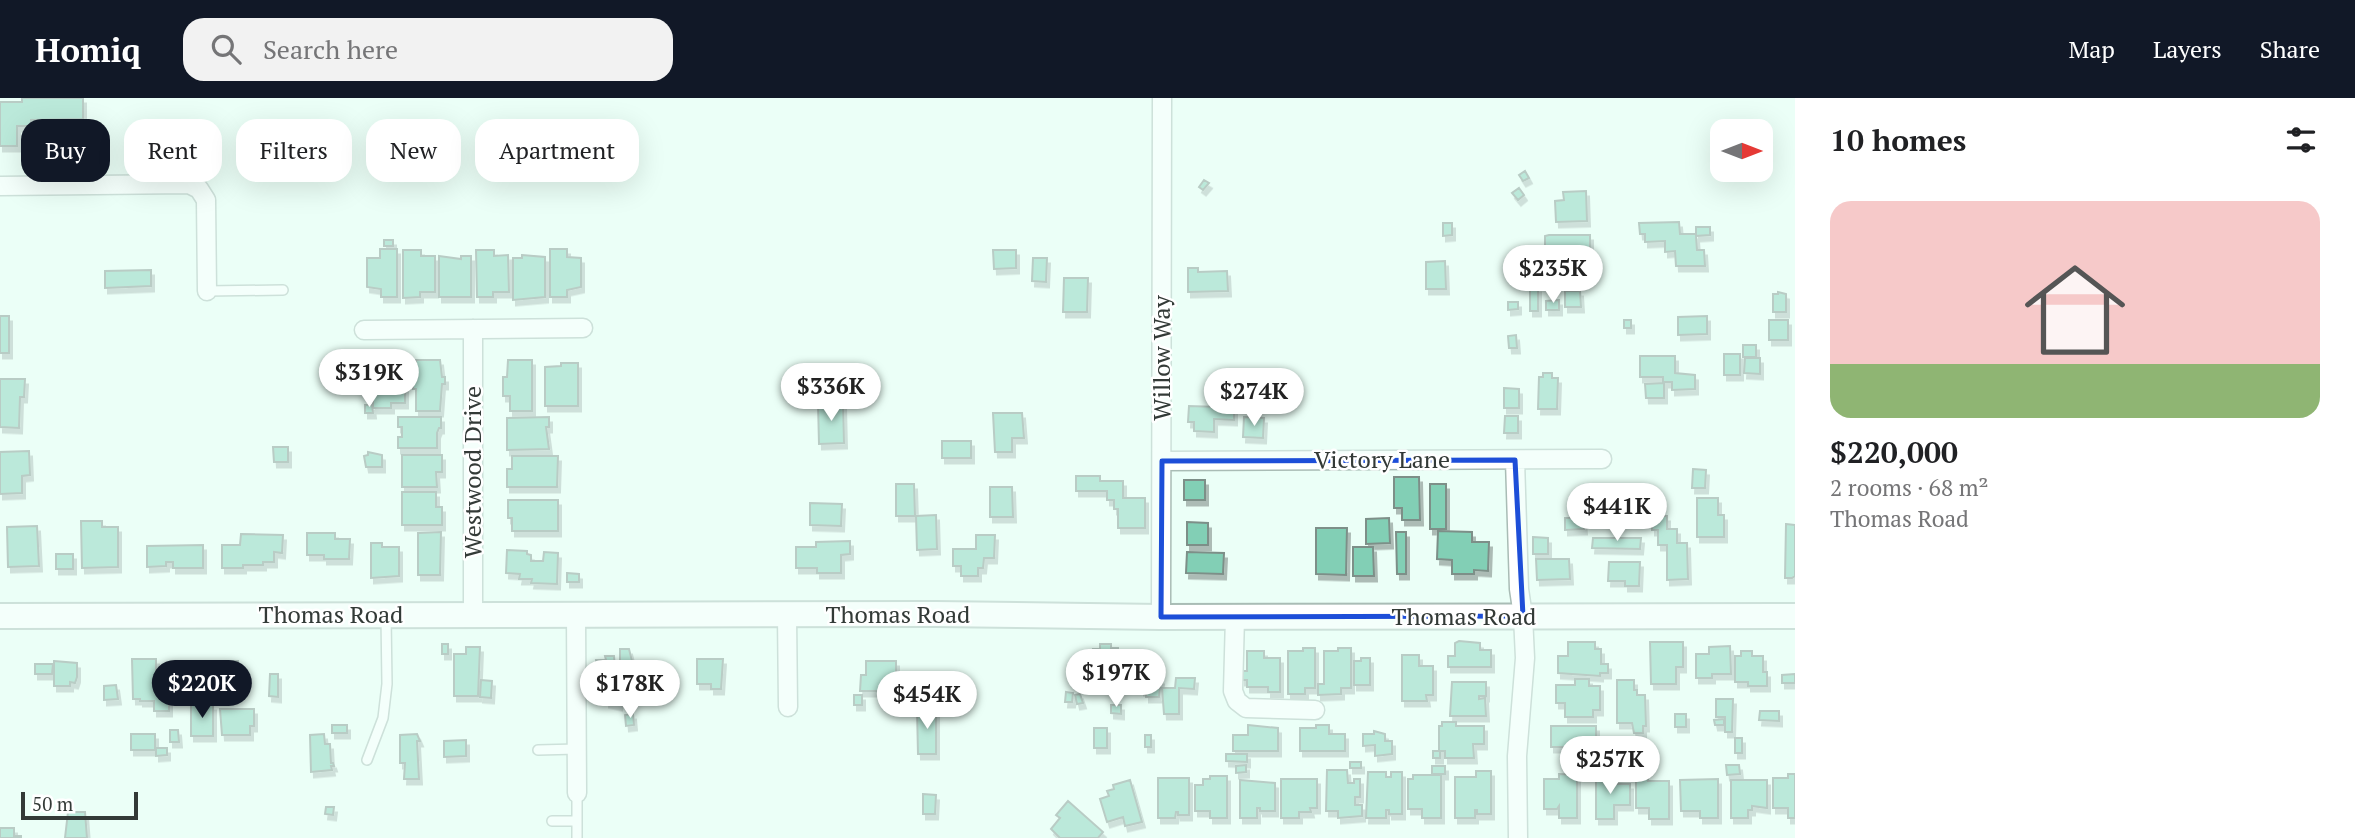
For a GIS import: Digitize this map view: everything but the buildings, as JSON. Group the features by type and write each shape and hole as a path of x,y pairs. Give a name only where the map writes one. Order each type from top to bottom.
{"street":[{"name":"Willow Way","path":"1161,617 1162,98"},
{"path":"0,186 189,184 200,189 206,200 207,290"},
{"path":"364,330 583,328"},
{"name":"Westwood Drive","path":"473,329 473,615"},
{"name":"Victory Lane","path":"1162,461 1602,459"},
{"path":"1516,460 1519,589 1525,657 1517,756 1518,838"},
{"path":"576,615 577,793"},
{"path":"787,615 788,707"},
{"name":"Thomas Road","path":"0,616 1795,616"},
{"path":"1235,617 1233,691 1237,701 1246,708 1315,710"}],"lane":[{"path":"207,290 283,290"},
{"path":"367,760 383,718 387,684 386,615"},
{"path":"538,750 577,750"},
{"path":"577,793 577,838"},
{"path":"552,821 577,821"}],"highlighted area":[{"path":"1515,460 1523,616 1161,617 1162,461"}]}
